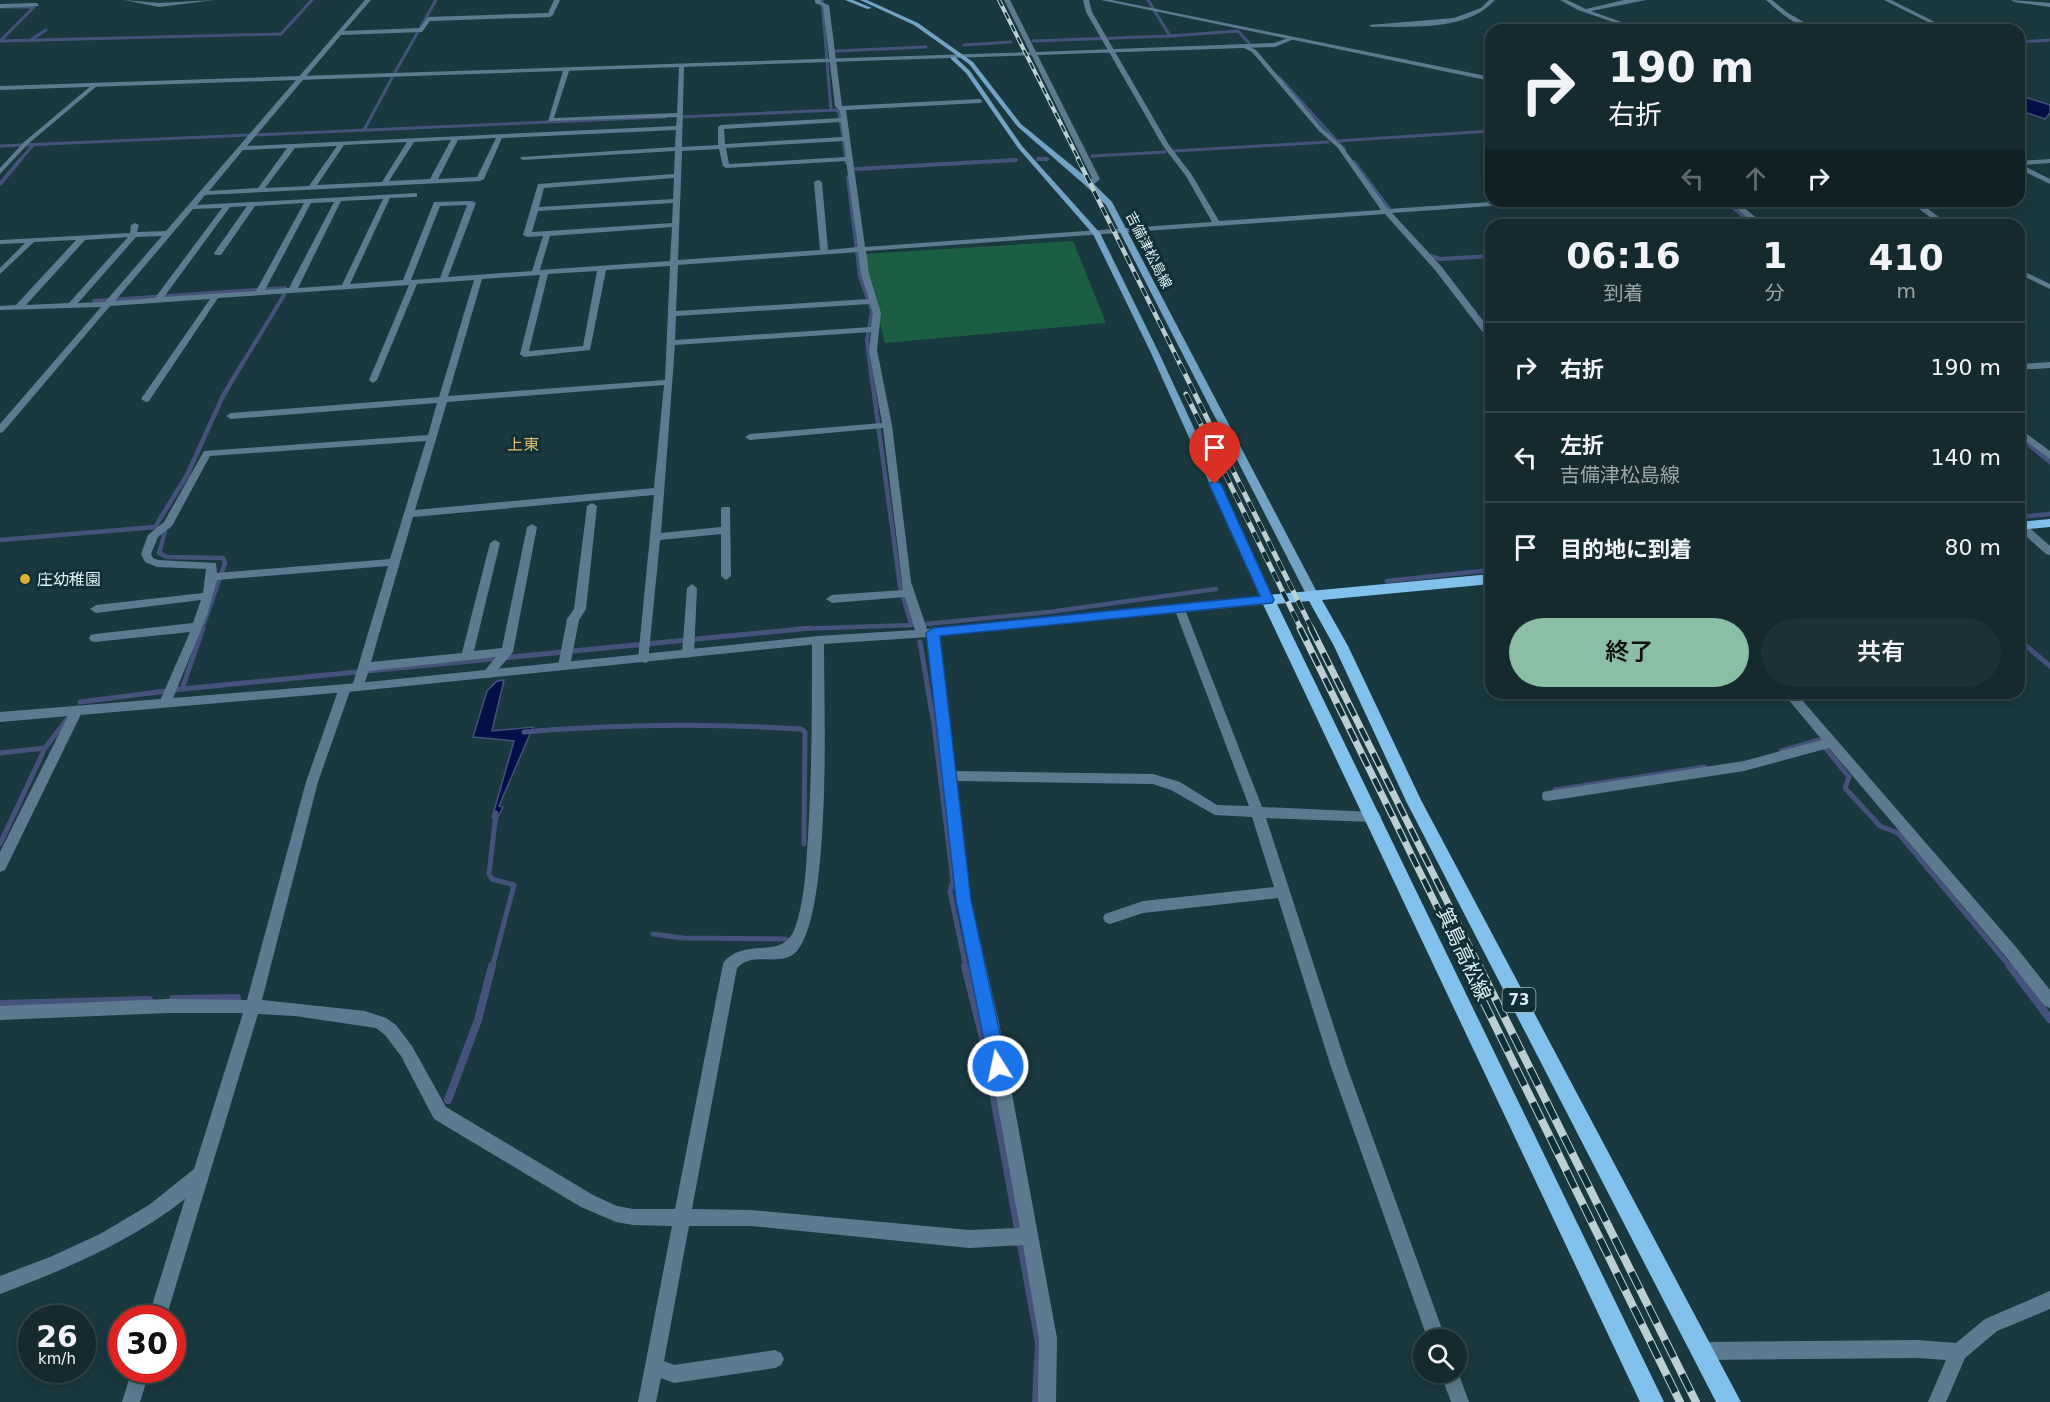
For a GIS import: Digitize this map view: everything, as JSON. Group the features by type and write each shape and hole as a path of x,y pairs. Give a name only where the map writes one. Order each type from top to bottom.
{"main road":[{"path":"848,0 905,25 952,57 968,72 1020,147 1096,233 1155,353 1268,600 1485,580"},
{"name":"吉備津松島線","path":"863,0 916,24 980,71 1019,125 1089,184 1109,204 1313,596"},
{"path":"2025,526 2050,523"},
{"name":"箕島高松線","path":"1313,596 1341,646 1414,801 1729,1402"},
{"name":"箕島高松線","path":"1268,600 1374,817 1652,1402"}],"street":[{"path":"128,0 154,5 212,0"},
{"path":"0,430 368,0"},
{"path":"340,33 419,31 428,19 550,15 557,0"},
{"path":"1007,0 1096,179 1089,184"},
{"path":"1086,0 1089,12 1160,136 1189,175 1217,224"},
{"path":"1104,0 1485,78"},
{"path":"1372,26 1457,20 1488,6 1492,0"},
{"path":"1563,0 1625,24"},
{"path":"1587,10 1627,1 1643,0"},
{"path":"1759,0 1776,0"},
{"path":"1769,0 1786,14 1804,24"},
{"path":"1887,0 1936,24"},
{"path":"2014,0 2050,5"},
{"path":"821,3 838,106 843,110 844,139 859,249 870,301 877,313 871,329 873,350 905,594 927,633 950,776 964,900 991,1023 1022,1237 1048,1338 1047,1402"},
{"path":"0,6 37,5"},
{"path":"0,88 963,57 1275,45 1291,39"},
{"path":"1244,46 1254,51 1321,130 1340,147 1386,211 1438,268 1485,329"},
{"path":"645,649 669,382 672,262 682,67"},
{"path":"566,71 550,120 681,116"},
{"path":"0,172 25,145 94,86"},
{"path":"840,108 980,101"},
{"path":"842,121 721,127 723,146 726,166 847,159"},
{"path":"242,148 680,128"},
{"path":"204,193 480,179 500,136"},
{"path":"433,181 456,138"},
{"path":"523,158 844,139"},
{"path":"385,183 412,140"},
{"path":"312,187 342,143"},
{"path":"260,190 292,146"},
{"path":"2025,164 2050,161"},
{"path":"2025,168 2050,182"},
{"path":"674,225 527,235 541,186 678,176"},
{"path":"818,182 824,251"},
{"path":"192,207 414,195"},
{"path":"345,287 388,196"},
{"path":"292,291 338,200"},
{"path":"534,209 676,201"},
{"path":"261,290 308,202"},
{"path":"373,380 437,204 472,203 443,279"},
{"path":"218,253 252,205"},
{"path":"159,298 226,206"},
{"path":"0,308 71,306 159,298 215,297 261,290 292,291 824,251 1485,206"},
{"path":"1739,207 1754,219"},
{"path":"1920,207 1938,219"},
{"path":"71,306 133,236 135,225"},
{"path":"0,242 170,233"},
{"path":"535,273 547,234"},
{"path":"18,308 82,238"},
{"path":"0,272 31,241"},
{"path":"545,272 524,354 587,348 602,268"},
{"path":"2025,274 2050,287"},
{"path":"161,1305 253,1005 312,783 358,677 410,514 479,277"},
{"path":"146,399 215,297"},
{"path":"671,314 870,301"},
{"path":"671,343 871,329"},
{"path":"2025,367 2050,365"},
{"path":"231,416 441,402 669,382"},
{"path":"750,436 882,426"},
{"path":"2025,436 2050,456"},
{"path":"218,576 212,566 169,565 149,560 146,554 153,535 168,524 207,453 431,438"},
{"path":"410,514 659,491"},
{"path":"565,657 573,619 580,609 592,506"},
{"path":"726,509 726,576"},
{"path":"488,674 502,657 532,527"},
{"path":"655,537 725,530"},
{"path":"2025,530 2050,552"},
{"path":"468,657 495,543"},
{"path":"218,576 395,561"},
{"path":"168,694 207,596 218,576"},
{"path":"689,644 692,588"},
{"path":"832,599 905,594"},
{"path":"96,609 207,596"},
{"path":"0,717 77,710 168,694 358,677 488,674 565,657 689,644 818,640 927,633 1268,600"},
{"path":"1179,607 1258,814 1281,892 1342,1075 1433,1329"},
{"path":"95,638 195,627"},
{"path":"647,1402 684,1217 730,964 746,955 774,955 791,947 801,934 810,894 815,852 818,640"},
{"path":"358,677 468,657 502,657"},
{"path":"1793,699 1826,744 2011,952 2050,1001"},
{"path":"0,866 77,710"},
{"path":"1548,796 1744,766 1826,744"},
{"path":"950,776 1153,779 1176,786 1215,810 1258,814 1374,817"},
{"path":"1110,918 1143,907 1281,892"},
{"path":"0,1012 253,1005 313,1011 381,1023 401,1042 428,1097 440,1113 587,1201 616,1214 633,1217 751,1218 969,1239 1022,1237"},
{"path":"0,1285 48,1267 137,1224 173,1200 201,1174"},
{"path":"1937,1402 1959,1352 1991,1325 2050,1300"},
{"path":"1703,1351 1918,1349 1959,1352"},
{"path":"655,1366 674,1374 775,1359"},
{"path":"131,1402 137,1383"},
{"path":"1453,1383 1460,1402"}],"green space":[{"path":"1073,241 1106,323 885,343 863,254"}],"shaded area":[{"path":"2025,97 2050,105 2050,113 2045,119 2025,112"},
{"path":"504,680 492,731 533,727 499,806 503,807 497,819 492,818 514,741 473,737 487,691 497,681"}],"waterway":[{"path":"0,7 34,7 0,41 281,34 312,0"},
{"path":"394,74 436,0"},
{"path":"822,0 831,110"},
{"path":"1148,0 1170,36"},
{"path":"32,39 46,30"},
{"path":"1170,36 1238,31 1249,43"},
{"path":"1033,41 1170,36"},
{"path":"2025,42 2050,40"},
{"path":"964,45 1011,42"},
{"path":"836,51 926,47"},
{"path":"1279,77 1345,150"},
{"path":"364,130 392,78"},
{"path":"678,117 836,110 839,112 846,160"},
{"path":"34,145 665,117"},
{"path":"1337,141 1485,131"},
{"path":"1174,151 1328,142"},
{"path":"0,146 34,145"},
{"path":"20,160 34,145"},
{"path":"1092,156 1165,152"},
{"path":"0,184 21,159"},
{"path":"1038,159 1047,159"},
{"path":"856,169 1016,160 1008,160"},
{"path":"1354,162 1389,209"},
{"path":"848,177 860,276 872,311 867,340 870,366"},
{"path":"1732,207 1747,219"},
{"path":"1431,256 1440,259 1485,256"},
{"path":"94,301 285,288"},
{"path":"241,366 284,295"},
{"path":"155,527 187,475 223,396 242,364"},
{"path":"870,364 900,586 911,624"},
{"path":"2025,442 2050,462"},
{"path":"2025,516 2050,514"},
{"path":"0,540 155,527"},
{"path":"155,527 165,532 159,553 167,557 223,558 225,563 202,629"},
{"path":"1387,581 1485,571"},
{"path":"926,624 1049,612 1216,589"},
{"path":"803,629 913,625"},
{"path":"182,689 203,628"},
{"path":"803,629 811,628"},
{"path":"796,629 803,629"},
{"path":"182,689 803,629"},
{"path":"920,642 934,725 953,881 950,891 966,968"},
{"path":"2025,645 2050,666"},
{"path":"80,702 182,689"},
{"path":"45,748 68,718"},
{"path":"524,732 662,725 801,729 805,732 804,844"},
{"path":"1781,751 1819,740 1849,777 1845,788 1880,826 1898,833 2011,968"},
{"path":"0,753 45,748"},
{"path":"0,844 45,748"},
{"path":"1555,790 1705,767"},
{"path":"492,968 514,885 492,879 489,874 496,813"},
{"path":"653,934 683,938 786,939"},
{"path":"448,1100 478,1020 492,966"},
{"path":"965,966 983,1038 1039,1343 1036,1402"},
{"path":"2010,966 2050,1019"},
{"path":"173,999 237,998"},
{"path":"0,1004 149,1000"}],"railway":[{"path":"999,0 1079,160"},
{"path":"1078,159 1181,366"},
{"path":"1180,364 1312,629"},
{"path":"1186,394 1301,629"},
{"path":"1300,628 1467,968"},
{"path":"1311,628 1480,968"},
{"path":"1466,966 1680,1402"},
{"path":"1479,966 1696,1402"}],"place":[{"name":"庄幼稚園","path":"25,579"}],"district":[{"name":"上東","path":"523,444"}],"route":[{"path":"998,1066 964,900 933,633 1268,600 1215,484"}]}
